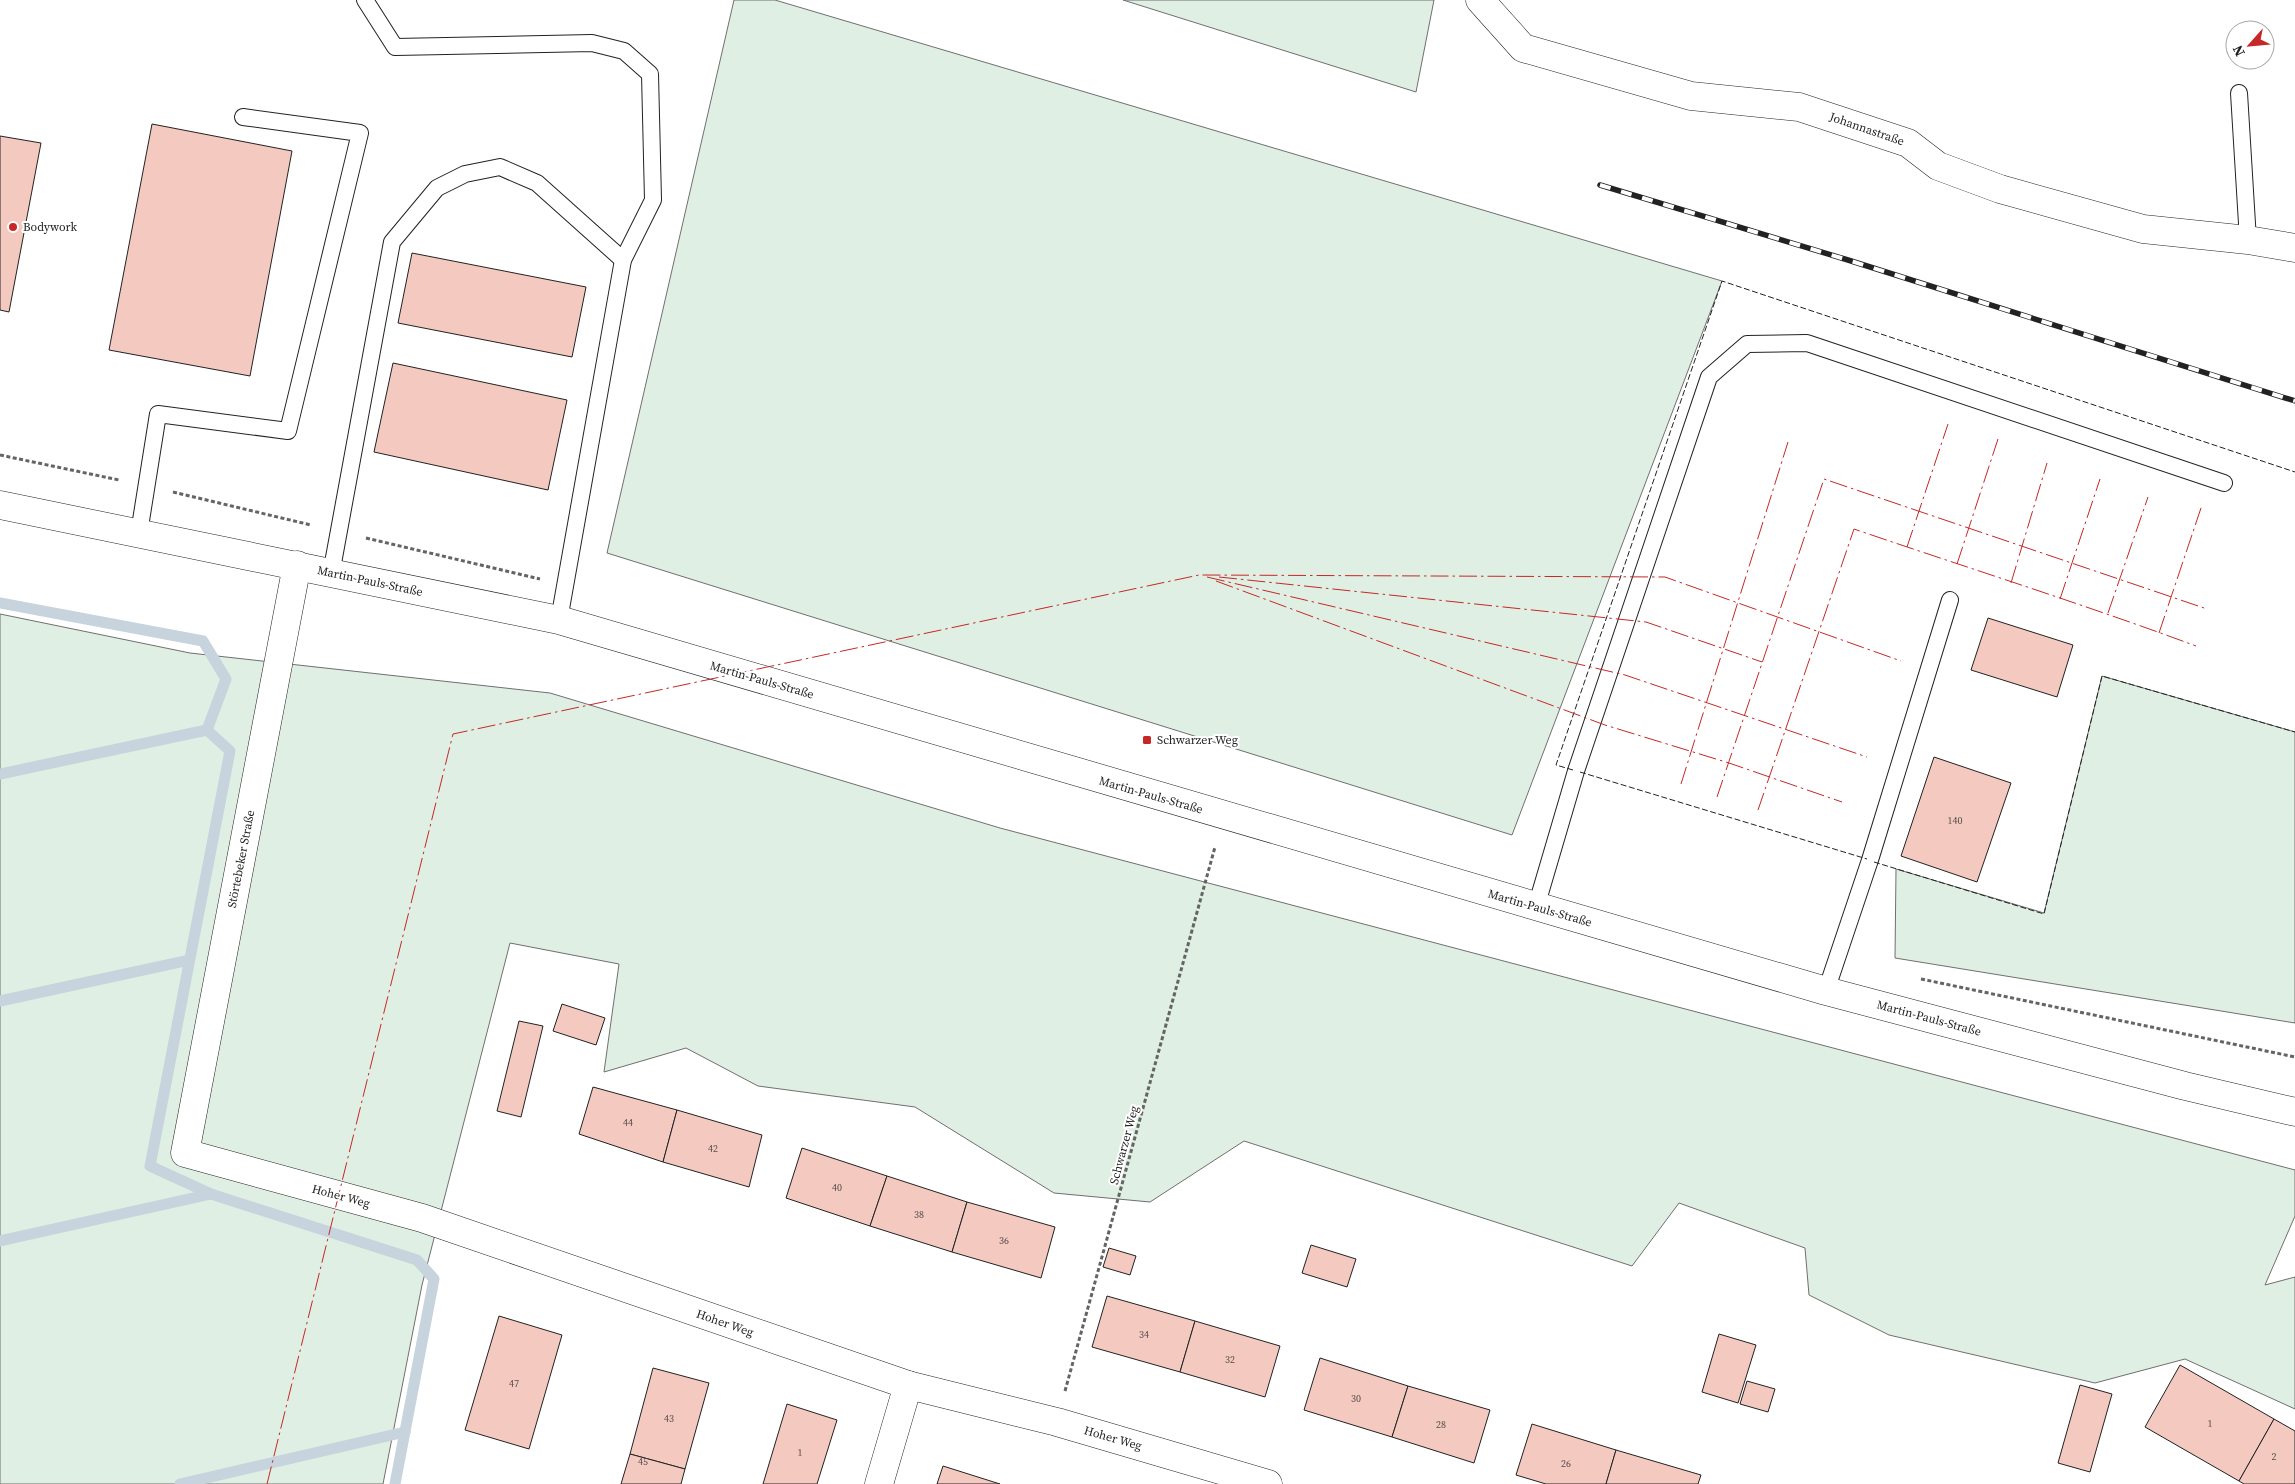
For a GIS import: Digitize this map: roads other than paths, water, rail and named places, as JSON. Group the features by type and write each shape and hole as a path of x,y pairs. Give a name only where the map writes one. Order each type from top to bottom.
{"street":[{"name":"Johannastraße","path":"1480,0 1523,48 1691,96 1799,107 1908,143 1938,166 2000,189 2143,228 2248,240 2295,248"},
{"name":"Martin-Pauls-Straße","path":"0,505 559,620 1826,991 2185,1086 2295,1112"},
{"name":"Störtebeker Straße","path":"185,1153 297,565"},
{"name":"Hoher Weg","path":"185,1153 422,1218 908,1386 1057,1422 1268,1484"},
{"path":"879,1484 908,1386"}],"lane":[{"path":"365,0 395,47 592,43 624,51 650,74 653,200 623,260 559,620"},
{"path":"2239,93 2248,240"},
{"path":"139,533 158,414 288,431 360,133 243,117"},
{"path":"331,574 392,242 437,188 465,174 500,167 537,184 623,260"},
{"path":"1536,906 1576,771 1709,377 1748,344 1807,343 2224,482"},
{"path":"1826,991 1870,860 1950,600"}],"waterway":[{"path":"0,603 203,641 226,679 207,730 0,774"},
{"path":"207,730 230,751 150,1166 211,1194 417,1260 434,1279 395,1484"},
{"path":"0,1001 189,960"},
{"path":"0,1241 211,1194"},
{"path":"180,1484 405,1432"}],"railway":[{"path":"1600,185 1848,260 2295,401"}],"place":[{"name":"Bodywork","path":"13,227"},
{"name":"Schwarzer Weg","path":"1147,740"}]}
